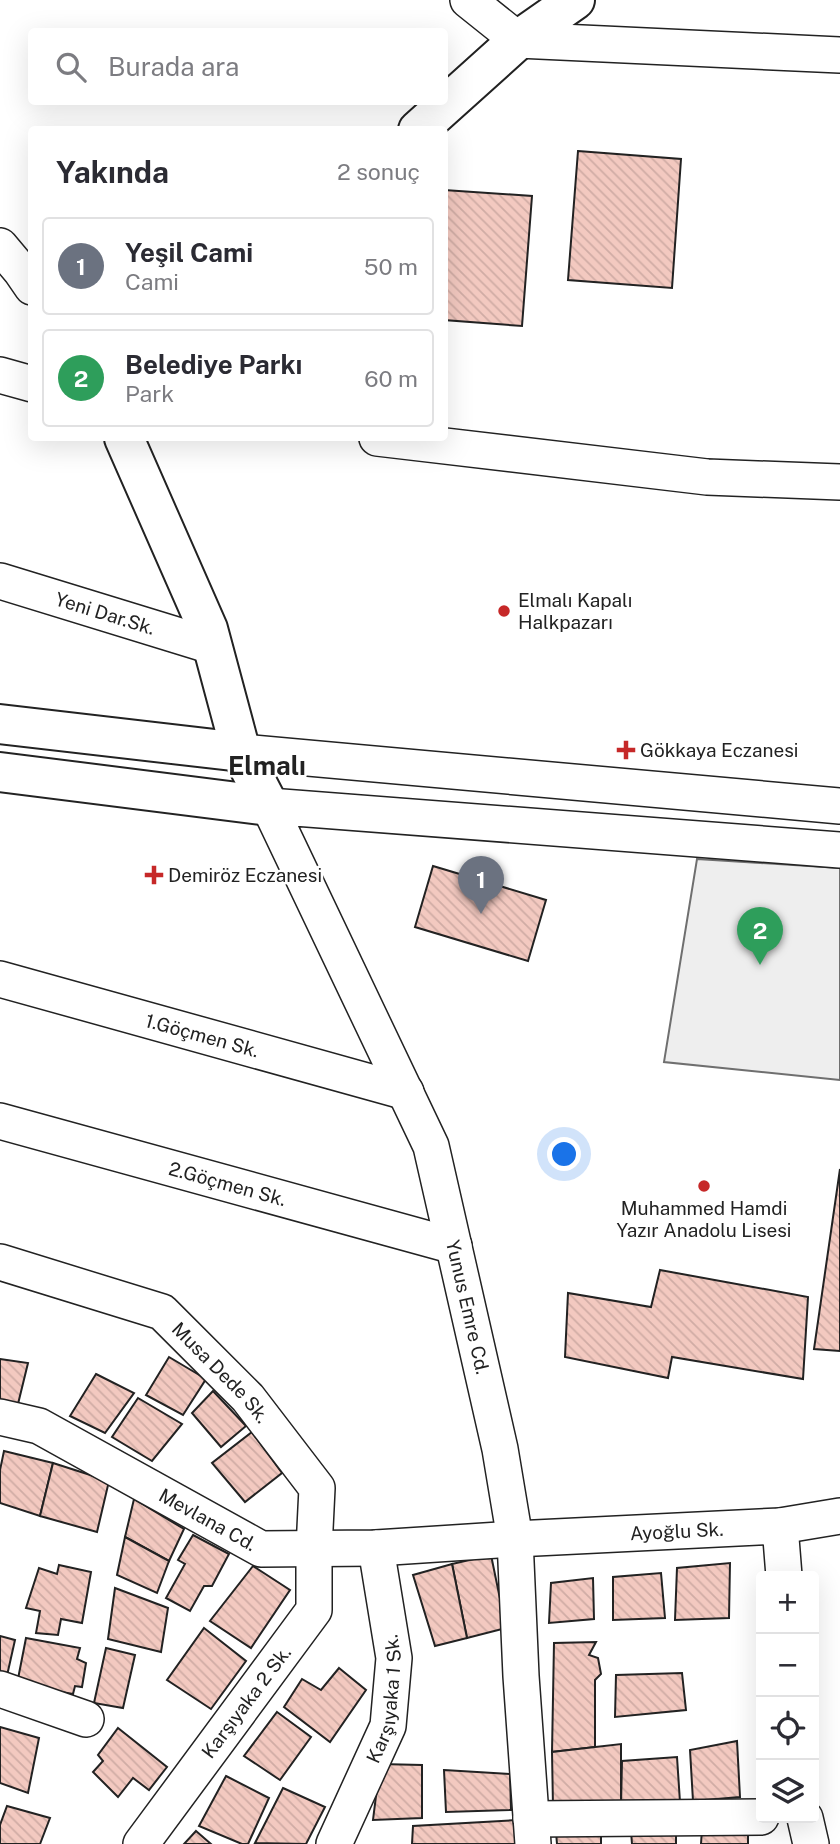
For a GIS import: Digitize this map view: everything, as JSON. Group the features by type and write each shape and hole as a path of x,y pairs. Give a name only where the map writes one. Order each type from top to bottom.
{"main road":[{"path":"448,103 518,40 575,0"},
{"path":"422,126 446,105"},
{"path":"125,441 208,629 241,752 269,806"},
{"path":"0,724 241,752"},
{"path":"0,772 269,806"}],"street":[{"path":"468,0 518,40 840,55"},
{"path":"0,246 28,281"},
{"path":"0,375 28,383"},
{"path":"402,441 707,477 840,482"},
{"name":"Yeni Dar.Sk.","path":"0,581 212,646"},
{"path":"241,752 840,806"},
{"path":"269,806 840,850"},
{"name":"Yunus Emre Cd.","path":"269,806 431,1146 500,1449 515,1539 532,1831"},
{"name":"1.Göçmen Sk.","path":"0,979 406,1092"},
{"name":"2.Göçmen Sk.","path":"0,1121 454,1246"},
{"name":"Musa Dede Sk.","path":"0,1262 162,1312 248,1398 317,1488 314,1549"},
{"name":"Mevlana Cd.","path":"0,1417 39,1426 261,1549 376,1548 515,1539"},
{"name":"Ayoğlu Sk.","path":"515,1539 780,1526 840,1516"},
{"path":"780,1526 784,1571"},
{"name":"Karşıyaka 1 Sk.","path":"334,1844 388,1726 394,1658 376,1548"},
{"name":"Karşıyaka 2 Sk.","path":"141,1844 314,1610 314,1549"},
{"path":"0,1689 86,1719"},
{"path":"532,1831 694,1831 756,1818"},
{"path":"806,1823 811,1844"}],"shaded area":[{"path":"697,859 840,868 840,1080 664,1062"}],"building":[{"path":"578,151 681,159 672,288 568,280"},
{"path":"448,190 532,196 522,326 448,320"},
{"path":"433,866 546,900 528,961 415,927"},
{"path":"840,1169 840,1351 814,1349"},
{"name":"Muhammed Hamdi Yazır Anadolu Lisesi","path":"660,1270 808,1297 803,1379 672,1357 668,1378 565,1357 568,1293 651,1307"},
{"path":"169,1357 206,1379 183,1415 146,1395"},
{"path":"0,1359 28,1363 17,1408 0,1405"},
{"path":"96,1374 134,1393 105,1433 70,1416"},
{"path":"213,1391 246,1426 221,1447 192,1413"},
{"path":"138,1398 182,1424 152,1461 112,1437"},
{"path":"252,1432 282,1473 245,1502 212,1463"},
{"path":"4,1451 53,1463 40,1516 0,1503 0,1470"},
{"path":"53,1463 109,1481 97,1532 40,1516"},
{"path":"134,1499 184,1529 169,1561 125,1537"},
{"path":"193,1535 229,1554 212,1586 204,1586 190,1611 166,1598 185,1564 178,1560"},
{"path":"125,1537 169,1561 157,1593 117,1575"},
{"path":"491,1555 506,1628 467,1638 452,1564"},
{"path":"730,1563 729,1618 675,1620 677,1568"},
{"path":"452,1564 467,1638 435,1646 413,1575"},
{"path":"59,1565 91,1572 82,1623 61,1619 58,1635 36,1633 40,1611 26,1608 39,1568 57,1574"},
{"path":"253,1566 290,1590 251,1648 210,1621"},
{"path":"661,1573 665,1618 613,1620 613,1577"},
{"path":"593,1578 594,1619 549,1623 551,1583"},
{"path":"115,1588 168,1608 161,1652 108,1639"},
{"path":"204,1628 246,1661 211,1709 167,1680"},
{"path":"0,1636 15,1640 6,1680 0,1679"},
{"path":"26,1638 80,1648 77,1659 86,1663 82,1687 75,1686 73,1694 17,1684"},
{"path":"596,1642 589,1655 598,1658 601,1674 595,1680 595,1747 552,1752 554,1643"},
{"path":"106,1648 135,1655 123,1708 94,1703"},
{"path":"339,1668 366,1690 330,1742 284,1707 302,1679 321,1690"},
{"path":"682,1673 686,1710 615,1717 616,1675"},
{"path":"277,1712 311,1737 280,1780 244,1756"},
{"path":"0,1727 39,1738 28,1793 0,1783"},
{"path":"118,1728 167,1767 149,1790 133,1778 118,1797 93,1772 103,1761 98,1755"},
{"path":"737,1741 740,1797 693,1801 690,1750"},
{"path":"621,1744 621,1805 553,1807 552,1752"},
{"path":"677,1757 680,1802 621,1805 622,1761"},
{"path":"380,1764 422,1765 422,1818 373,1820"},
{"path":"444,1770 510,1774 511,1810 446,1812"},
{"path":"226,1776 269,1798 248,1844 199,1826"},
{"path":"283,1788 325,1807 306,1844 255,1843"},
{"path":"7,1806 50,1818 40,1844 0,1844 0,1825"},
{"path":"517,1820 517,1844 412,1844 413,1826"},
{"path":"748,1828 748,1844 701,1844 702,1829"},
{"path":"196,1831 211,1844 184,1844"},
{"path":"601,1831 601,1844 557,1844 556,1832"},
{"path":"631,1831 676,1831 676,1844 632,1844"}],"place":[{"name":"Elmalı Kapalı Halkpazarı","path":"504,611"},
{"name":"Gökkaya Eczanesi","path":"626,750"},
{"name":"Demiröz Eczanesi","path":"154,875"},
{"name":"Yeşil Cami","path":"481,914"},
{"name":"Belediye Parkı","path":"760,965"},
{"name":"Muhammed Hamdi Yazır Anadolu Lisesi","path":"704,1186"}],"district":[{"name":"Elmalı","path":"267,765"}]}
